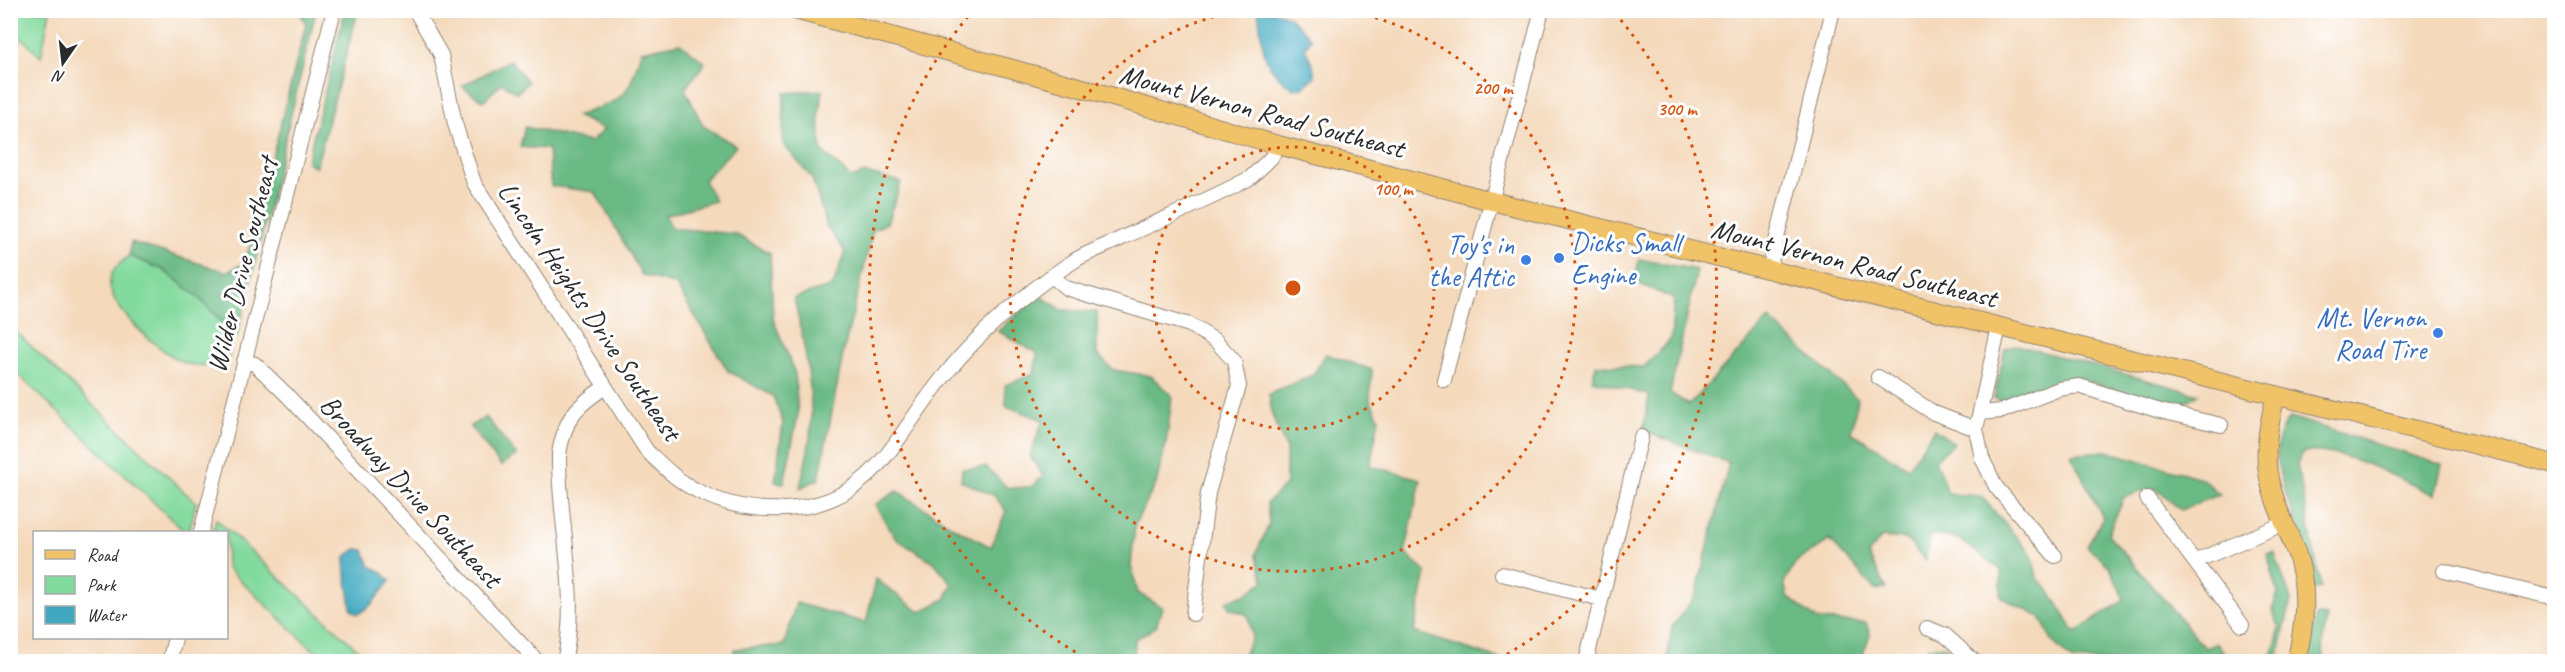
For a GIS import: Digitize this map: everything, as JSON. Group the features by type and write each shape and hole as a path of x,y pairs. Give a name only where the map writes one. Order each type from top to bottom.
{"main road":[{"name":"Mount Vernon Road Southeast","path":"795,10 1075,86 1278,145 1492,201 2554,464"},
{"path":"2276,396 2266,455 2270,483 2303,578 2304,621 2296,662"}],"street":[{"name":"Wilder Drive Southeast","path":"201,531 334,10"},
{"name":"Lincoln Heights Drive Southeast","path":"415,10 441,55 454,124 474,183 647,451 670,473 696,490 723,501 755,508 784,509 813,505 845,491 871,472 941,379 973,342 1022,298 1078,258 1250,178 1271,158 1278,145"},
{"path":"1443,380 1542,10"},
{"path":"1769,270 1833,10"},
{"path":"1053,277 1066,288 1190,325 1216,342 1234,361 1239,386 1208,493 1193,614"},
{"path":"1999,327 1976,429 1982,458 1996,487 2055,556"},
{"name":"Broadway Drive Southeast","path":"244,360 255,364 286,394 538,662"},
{"path":"1878,377 1934,413 1976,429"},
{"path":"564,662 570,639 570,610 559,454 563,433 572,415 605,387"},
{"path":"1980,413 2002,411 2059,389 2079,387 2160,411 2221,425"},
{"path":"1586,662 1641,437"},
{"path":"2147,498 2242,625"},
{"path":"2196,561 2283,524"},
{"path":"2444,571 2554,598"},
{"path":"1502,574 1601,598"},
{"path":"1927,628 1945,635 1975,662"},
{"path":"169,662 175,639"}],"green space":[{"path":"10,11 50,11 41,57 11,28"},
{"path":"295,11 316,11 237,338 197,296 162,269 129,256 131,242 227,272 242,264 249,249 306,24 300,13"},
{"path":"345,11 358,11 316,167 307,162"},
{"path":"680,43 705,63 685,89 703,126 736,146 704,180 715,201 665,215 672,228 735,234 770,253 773,318 795,374 798,415 784,483 775,482 783,423 773,396 728,371 676,285 642,275 595,192 551,186 548,149 520,147 525,127 591,142 604,129 576,116 621,96 632,80 641,51"},
{"path":"510,60 528,82 517,93 502,83 483,101 462,86"},
{"path":"823,90 819,114 821,150 851,178 865,173 901,182 887,223 873,230 844,349 819,479 800,488 810,438 811,403 808,368 794,298 833,286 845,251 827,227 812,178 783,144 784,93"},
{"path":"129,256 162,269 197,296 232,332 229,358 208,365 185,363 150,340 126,316 111,292 110,281 114,270"},
{"path":"1639,259 1697,270 1670,393 1689,405 1769,319 1858,399 1851,432 1908,468 1934,429 1954,443 1935,460 1948,494 1981,496 2032,555 2037,578 2049,590 2075,633 2124,600 2110,567 2087,546 2103,518 2071,454 2106,451 2201,478 2220,494 2181,510 2155,488 2124,497 2108,534 2205,648 2217,643 2230,661 2073,661 2052,641 2040,617 2001,597 2001,570 1959,539 1931,534 1925,560 1906,539 1882,537 1868,554 1886,588 1875,590 1830,540 1797,561 1784,582 1787,596 1817,620 1866,623 1870,634 1861,661 1667,661 1672,627 1696,595 1729,463 1643,431 1649,395 1592,380 1596,365 1644,367 1671,339 1674,299 1635,282"},
{"path":"1039,295 1062,310 1097,312 1097,354 1113,370 1151,376 1172,396 1166,444 1156,484 1135,524 1131,566 1138,593 1162,607 1156,627 1135,639 1134,661 730,661 735,649 784,645 796,603 866,623 876,579 920,612 945,599 952,584 934,562 896,539 875,505 897,491 955,528 991,547 1006,511 995,496 961,481 962,469 986,467 1008,488 1031,487 1043,476 1030,456 1043,420 1006,406 1005,385 1034,374 1037,353 998,331"},
{"path":"11,327 196,503 189,531 184,531 11,368"},
{"path":"2017,345 2199,394 2176,408 2073,377 2004,402 1994,398 2005,349"},
{"path":"1326,354 1372,370 1370,400 1379,418 1370,466 1421,479 1405,553 1426,572 1414,632 1506,661 1241,661 1252,638 1248,615 1229,608 1226,601 1245,595 1264,581 1256,554 1269,524 1267,503 1286,484 1286,448 1272,415 1269,394 1313,375"},
{"path":"486,417 516,455 501,466 470,426"},
{"path":"2290,417 2442,465 2435,495 2354,459 2320,452 2303,452 2297,464 2321,588 2314,589 2304,545 2285,493 2278,461 2281,431"},
{"path":"216,519 370,661 325,661 228,569 228,531 213,531"},
{"path":"2274,552 2291,600 2277,661 2270,662 2280,628 2272,610 2278,593 2267,554"},
{"path":"2316,615 2327,617 2322,645 2325,661 2305,662"},
{"path":"1945,646 1957,659 1922,661 1928,647"}],"water":[{"path":"1258,11 1277,12 1289,17 1311,39 1305,48 1313,65 1315,77 1303,87 1294,89 1283,81 1269,65 1265,56"},
{"path":"356,549 364,550 370,566 381,571 390,581 370,606 358,614 351,609 345,563 345,557"}],"place":[{"name":"Dicks Small Engine","path":"1559,258"},
{"name":"Toy's in the Attic","path":"1526,260"},
{"name":"Mt. Vernon Road Tire","path":"2438,333"}]}
